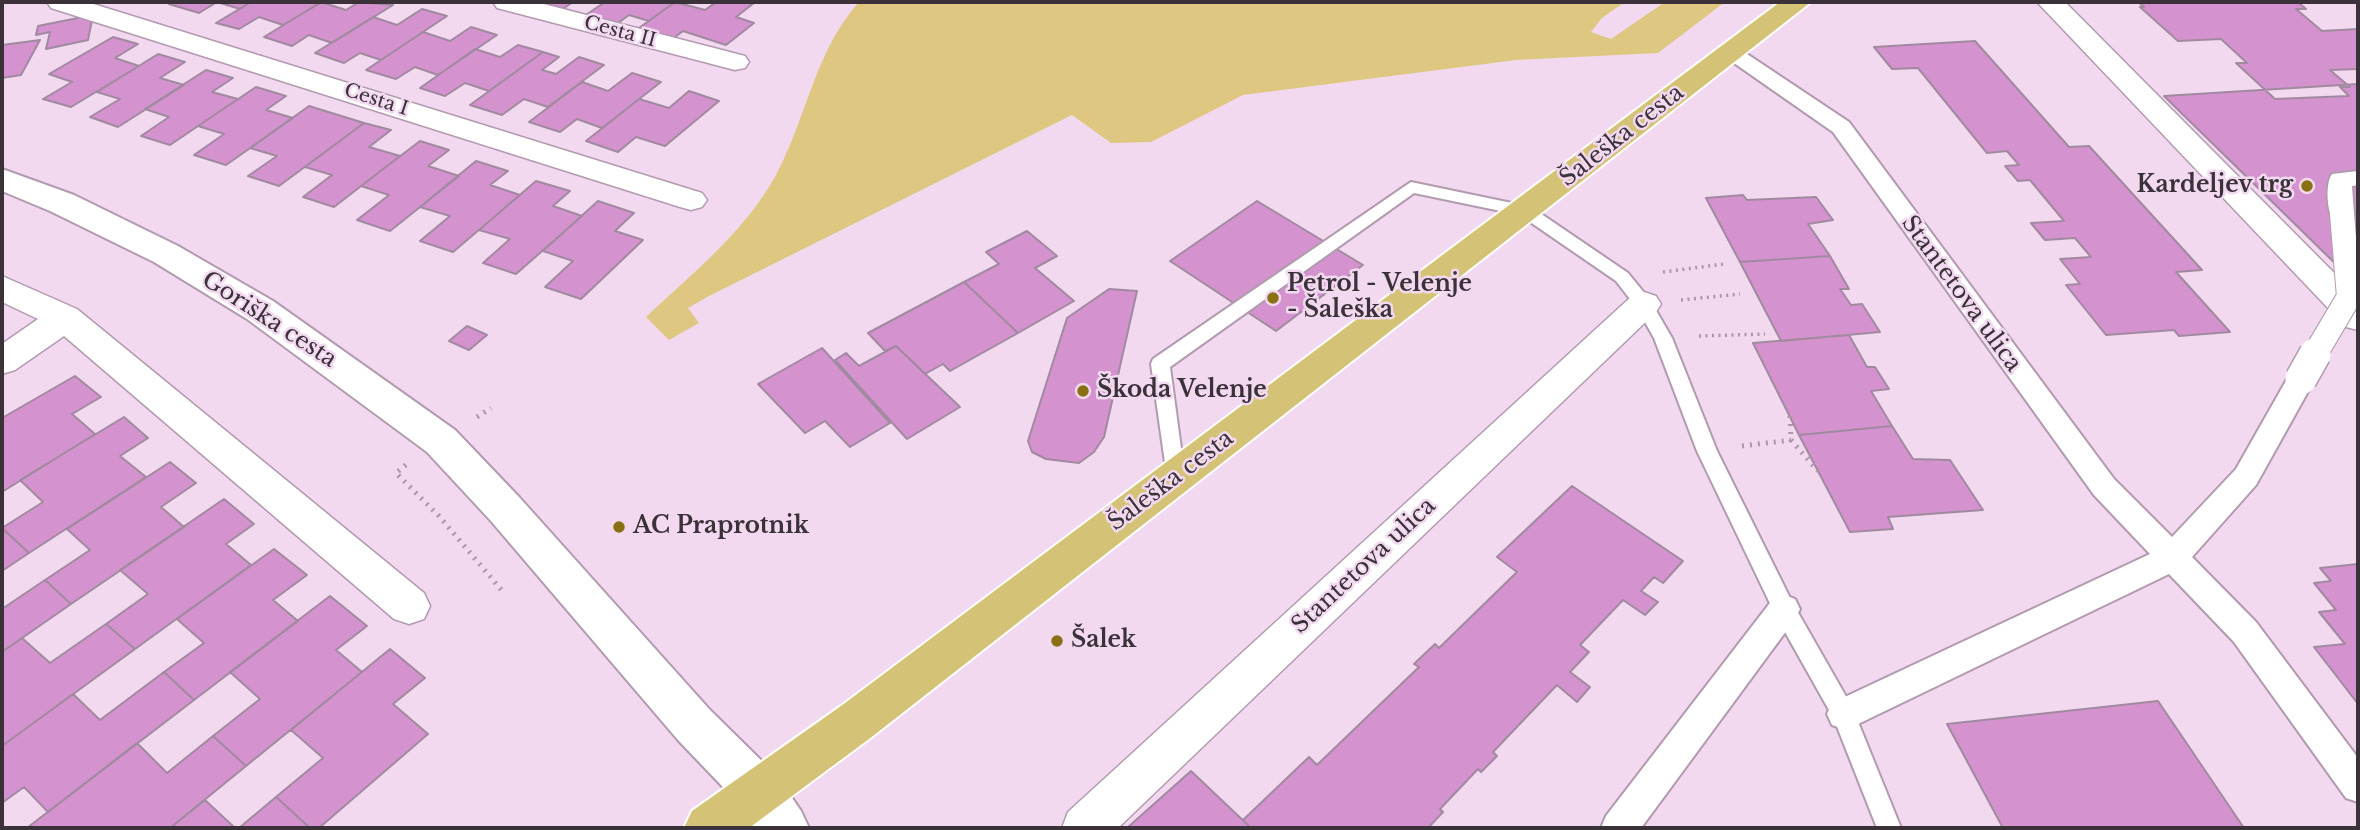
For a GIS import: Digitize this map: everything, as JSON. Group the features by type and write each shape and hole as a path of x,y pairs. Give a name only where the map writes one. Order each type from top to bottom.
{"main road":[{"name":"Šaleška cesta","path":"709,828 772,810 1175,478 1797,2"}],"street":[{"name":"Cesta I","path":"61,2 109,7 691,200"},
{"name":"Cesta II","path":"506,2 735,62"},
{"path":"2050,2 2358,318"},
{"name":"Stantetova ulica","path":"1731,52 1841,127 2104,487 2245,632 2358,786"},
{"path":"1844,714 2172,558 2246,477 2349,297 2340,179 2358,178"},
{"name":"Goriška cesta","path":"2,179 62,203 166,254 260,310 441,441 505,509 772,810"},
{"path":"2,288 65,318 409,606"},
{"name":"Stantetova ulica","path":"1085,828 1643,306"},
{"path":"2,360 65,318"},
{"path":"1619,828 1784,609"}],"lane":[{"path":"1175,478 1160,364 1411,187 1525,211 1643,306 1707,451 1784,609 1844,714 1889,828"}],"path":[{"path":"1643,306 1724,264"},
{"path":"1643,306 1740,294"},
{"path":"1643,306 1765,334"},
{"path":"1790,416 1791,440 1818,471"},
{"path":"1707,451 1791,440"}],"shaded area":[{"path":"859,2 1625,2 1602,18 1591,32 1611,39 1665,2 1725,2 1658,53 1516,60 1243,95 1151,142 1111,143 1072,115 709,296 688,308 699,323 669,340 646,317 721,247 769,187 790,144 823,60 845,20"}],"building":[{"path":"217,2 199,13 169,4"},
{"path":"217,2 251,2 240,9"},
{"path":"251,2 322,2 283,25 259,17 239,29 216,23"},
{"path":"321,2 346,10 359,2 393,5 332,43 309,35 292,46 264,37"},
{"path":"535,2 573,2 557,13 530,5"},
{"path":"605,2 675,2 649,21 629,15 610,29 580,19"},
{"path":"675,2 705,10 716,2 754,3 736,17 754,23 726,45 683,31 666,44 632,33"},
{"path":"2138,2 2298,2 2306,9 2296,9 2322,31 2358,29 2358,69 2330,70 2350,87 2340,87 2349,96 2275,99 2236,63 2247,63 2221,39 2178,41 2140,7 2144,7"},
{"path":"422,9 447,16 381,60 360,53 344,63 315,53 373,17 397,25"},
{"path":"93,15 88,40 46,49 50,32 36,35 38,26"},
{"path":"471,27 497,35 438,75 415,67 396,79 366,70 423,32 450,41"},
{"path":"113,37 138,44 115,58 139,66 71,107 43,99 72,82 49,74"},
{"path":"40,40 21,75 2,78 2,45"},
{"path":"1975,41 2069,147 2089,146 2202,270 2176,272 2230,332 2179,336 2174,330 2106,335 2066,285 2080,284 2060,259 2091,257 2075,238 2045,240 2031,223 2064,221 2030,180 2018,181 2005,166 2019,165 2007,151 1987,153 1918,68 1892,69 1874,47"},
{"path":"518,45 543,52 489,91 465,83 445,96 420,88 475,49 500,57"},
{"path":"543,52 559,57 542,70 556,74 579,57 604,65 548,107 524,99 502,115 470,105"},
{"path":"158,54 185,62 160,78 184,85 118,127 90,117 120,99 97,92"},
{"path":"206,70 233,78 212,92 238,99 170,145 141,136 169,117 145,109"},
{"path":"632,73 661,82 602,128 577,119 560,132 529,122 582,82 608,91"},
{"name":"Kardeljev trg","path":"2358,84 2358,275 2348,276 2164,96"},
{"path":"256,87 286,96 266,110 293,118 226,165 194,155 224,134 198,126"},
{"path":"689,91 719,101 665,146 636,137 618,152 586,141 639,99 669,108"},
{"path":"309,106 364,123 279,186 248,176 277,156 250,148"},
{"path":"364,123 391,130 369,147 400,156 334,207 303,197 332,175 305,167"},
{"path":"420,141 449,150 428,166 459,176 390,231 357,220 389,195 361,186"},
{"path":"476,161 508,171 490,185 520,195 453,252 420,241 450,216 420,207"},
{"path":"536,181 570,191 553,206 582,216 516,274 483,263 510,239 479,230"},
{"path":"1743,195 1747,200 1816,197 1833,220 1808,224 1830,256 1740,262 1706,198"},
{"path":"598,201 634,213 615,231 643,240 581,299 545,287 573,261 543,251"},
{"name":"Petrol - Velenje - Šaleška","path":"1257,201 1363,265 1276,331 1170,261"},
{"path":"1027,231 1057,256 1035,268 1074,301 1018,333 964,282 999,264 986,252"},
{"path":"1830,256 1849,289 1840,289 1851,305 1862,304 1880,332 1781,341 1740,262"},
{"path":"964,282 1018,333 950,371 943,364 925,374 896,346 885,351 868,333"},
{"path":"1109,289 1137,291 1104,437 1094,452 1079,463 1046,459 1032,452 1028,441 1067,318"},
{"path":"467,326 487,335 469,350 449,341"},
{"path":"1849,335 1867,367 1875,367 1889,389 1871,391 1892,426 1799,435 1753,343"},
{"path":"896,346 960,407 907,439 835,360 846,353 859,366"},
{"path":"822,348 890,423 850,447 825,421 805,433 758,384"},
{"path":"75,376 101,397 72,414 95,434 2,492 2,418"},
{"path":"124,417 148,438 120,456 146,477 29,553 2,528 43,502 20,480"},
{"path":"1892,426 1913,459 1950,460 1983,510 1888,517 1893,529 1850,532 1799,435"},
{"path":"170,462 196,483 161,507 184,527 71,604 45,580 90,550 67,529"},
{"path":"1572,486 1683,561 1663,583 1654,577 1641,591 1658,602 1645,615 1623,600 1580,645 1589,652 1570,672 1590,687 1577,702 1557,685 1493,752 1497,756 1481,772 1478,769 1440,809 1443,812 1428,828 1251,828 1243,820 1309,757 1317,765 1419,667 1414,664 1435,644 1439,648 1517,572 1497,557"},
{"path":"224,499 254,524 226,544 251,565 135,649 106,624 148,594 120,570"},
{"path":"2,528 29,553 2,571"},
{"path":"274,549 307,575 273,600 298,621 194,700 164,672 204,643 177,619"},
{"path":"2358,564 2358,704 2314,647 2345,644 2319,612 2336,610 2314,583 2331,581 2320,568"},
{"path":"45,580 71,604 2,652 2,609"},
{"path":"330,596 367,626 336,650 362,672 246,766 213,736 260,699 230,672"},
{"path":"106,624 135,649 2,746 2,652 22,638 50,663"},
{"path":"390,649 425,678 393,704 428,734 319,828 310,828 276,797 323,758 291,730"},
{"path":"164,672 194,700 48,812 24,787 2,803 2,746 73,694 100,720"},
{"path":"2158,701 2244,828 2003,828 1947,724"},
{"path":"213,736 246,766 170,828 27,828 137,743 167,773"},
{"path":"1191,771 1251,828 1127,828"},
{"path":"276,797 310,828 239,828"},
{"path":"205,800 235,828 170,828"}],"place":[{"name":"Kardeljev trg","path":"2307,186"},
{"name":"Petrol - Velenje - Šaleška","path":"1273,298"},
{"name":"Škoda Velenje","path":"1083,391"},
{"name":"AC Praprotnik","path":"619,527"},
{"name":"Šalek","path":"1057,641"}]}
